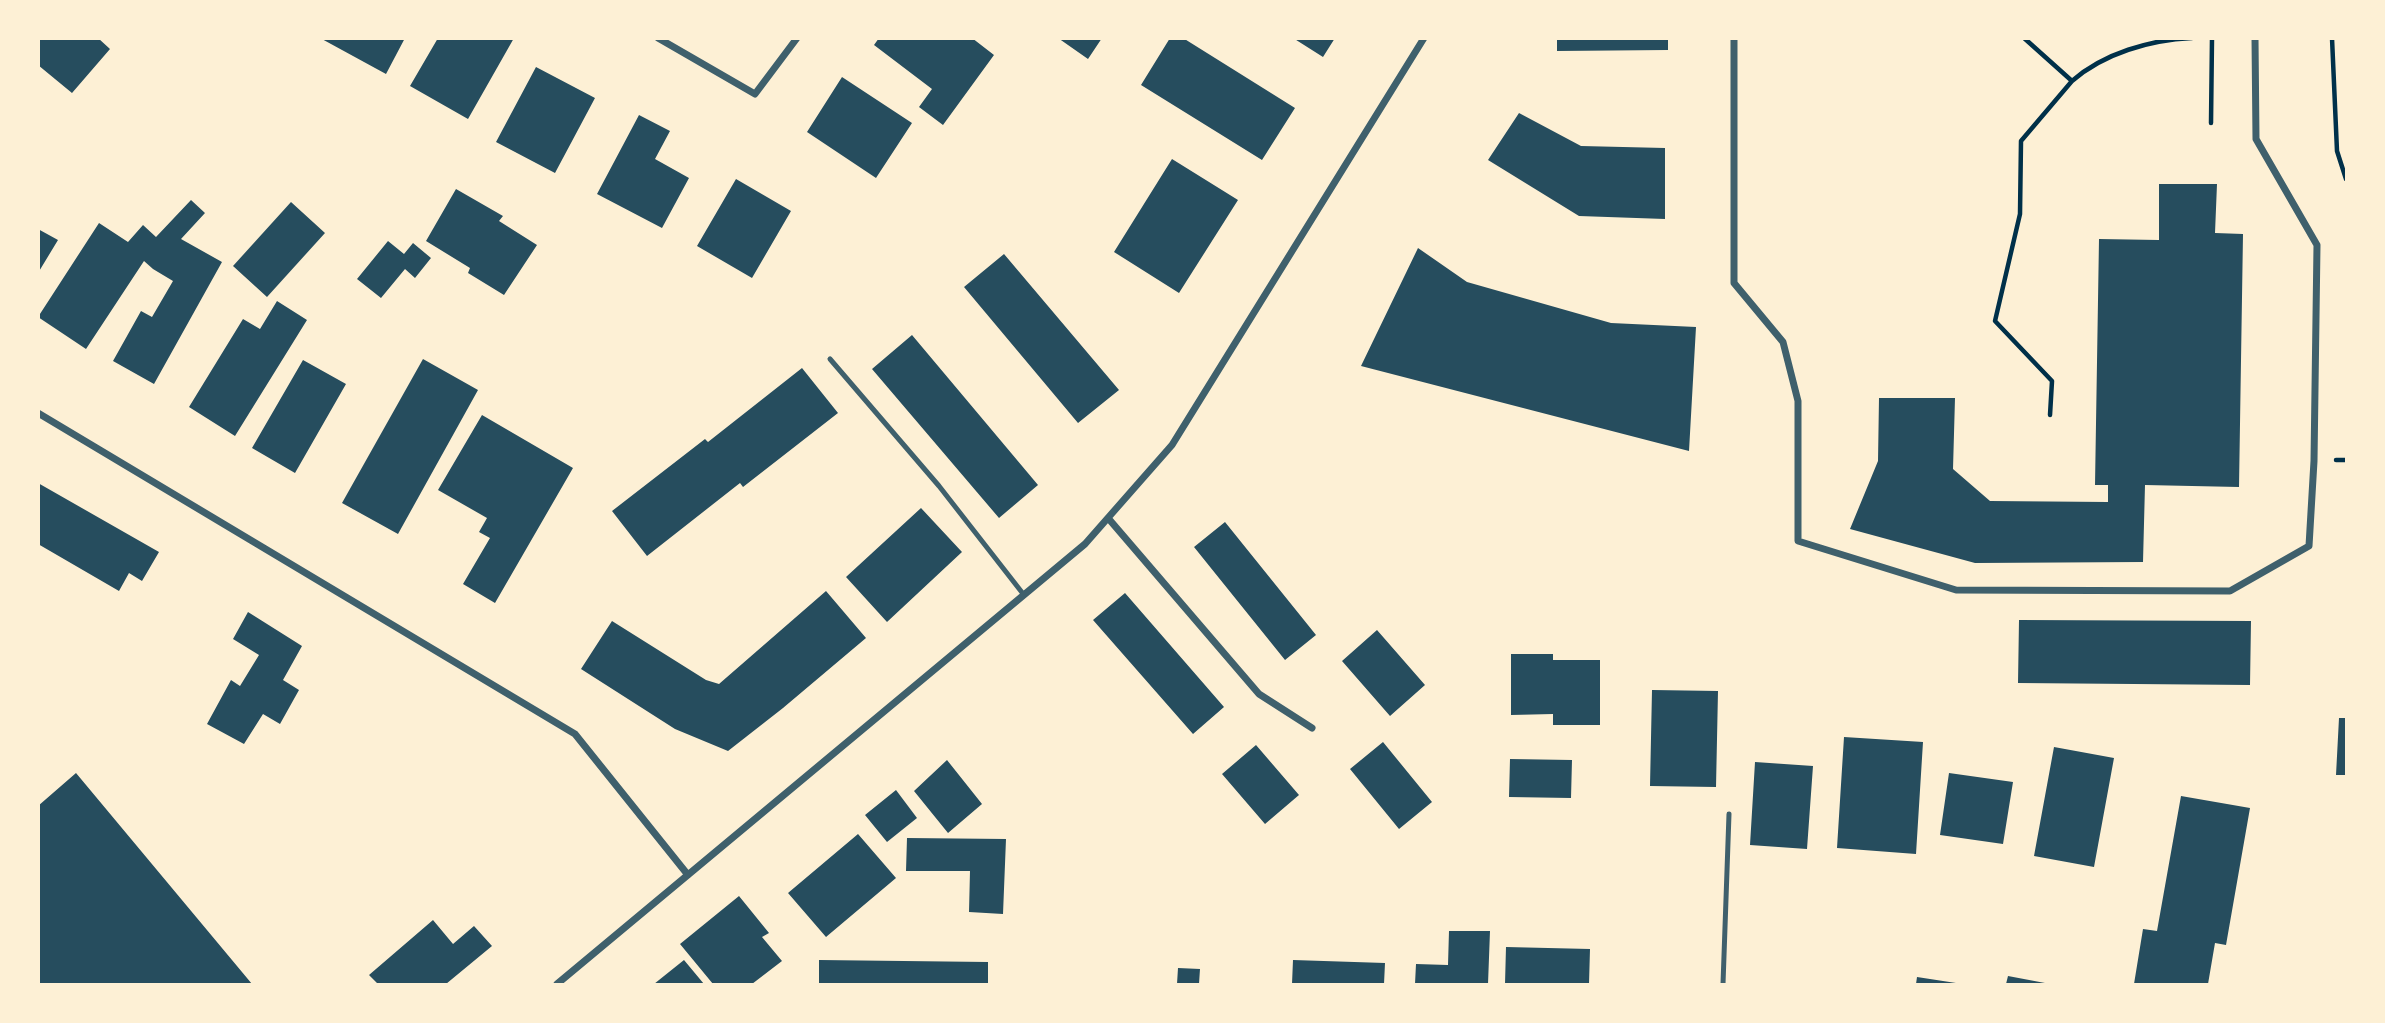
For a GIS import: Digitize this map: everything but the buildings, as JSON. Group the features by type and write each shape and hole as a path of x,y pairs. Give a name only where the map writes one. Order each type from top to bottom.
{"street":[{"path":"658,38 755,94 797,38"},
{"path":"557,985 1085,544 1172,445 1424,38"},
{"path":"1734,38 1734,283 1783,342 1798,401 1798,541 1956,590 2230,592 2309,546 2314,461 2317,246 2256,139 2255,38"},
{"path":"38,413 575,734 688,875"},
{"path":"1108,518 1259,694 1312,728"}],"lane":[{"path":"830,359 939,486 1024,595"},
{"path":"1723,985 1729,814"}],"path":[{"path":"2024,38 2072,81"},
{"path":"2050,415 2052,381 1995,321 2020,214 2021,141 2085,69 2135,48 2172,39 2192,38"},
{"path":"2211,123 2212,38"},
{"path":"2332,38 2337,151 2347,179"}]}
